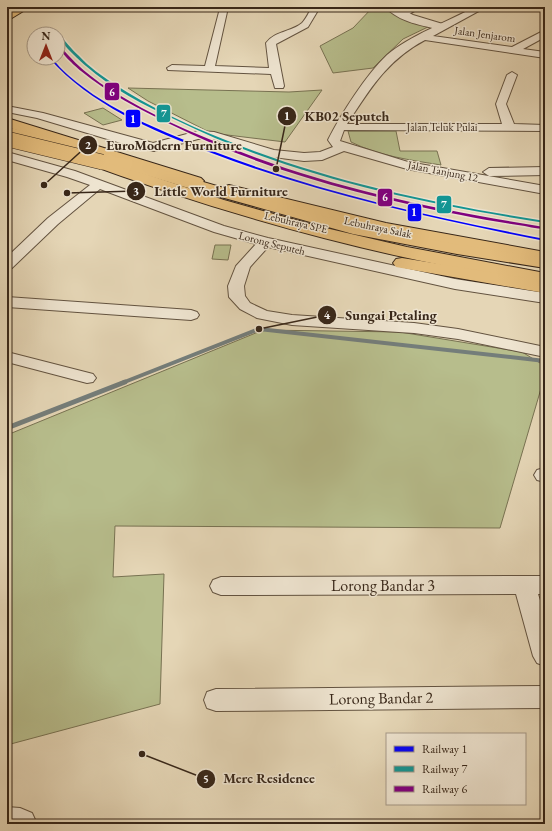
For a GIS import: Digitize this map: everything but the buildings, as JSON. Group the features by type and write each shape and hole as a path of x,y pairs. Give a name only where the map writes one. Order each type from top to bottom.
{"main road":[{"path":"7,12 17,7"},
{"path":"7,18 25,7"},
{"path":"7,110 58,127 163,170"},
{"name":"Lebuhraya Salak","path":"7,122 206,184 313,213 454,243 545,258"},
{"path":"7,131 116,170"},
{"name":"Lebuhraya SPE","path":"7,131 57,143 191,184 353,229 457,249 544,275"},
{"path":"7,140 74,160 116,170"},
{"name":"Lebuhraya SPE","path":"7,140 106,163 264,215 544,275"},
{"path":"74,160 94,170 272,231 402,263 498,280 544,275"},
{"name":"Lebuhraya Salak","path":"116,170 185,194 291,226 402,252 544,275"},
{"path":"402,263 544,275"}],"street":[{"path":"209,70 226,7"},
{"path":"279,86 274,71 270,43 275,39 305,25 316,7"},
{"path":"391,7 402,14 442,27"},
{"path":"402,14 418,7"},
{"path":"343,147 335,143 334,140 340,127 378,71 391,57 422,37 482,7"},
{"path":"514,50 545,33"},
{"name":"Jalan Jenjarom","path":"422,37 545,55"},
{"path":"172,68 274,71"},
{"path":"509,128 501,104 512,75"},
{"path":"7,110 39,115 138,144 154,147 190,137 232,152 268,152 310,157 330,153 343,147"},
{"name":"Jalan Teluk Pulai","path":"340,127 545,128"},
{"name":"Jalan Tanjung 12","path":"343,147 407,164 545,190"},
{"name":"Lorong Seputeh","path":"7,156 81,177 98,185 220,229 265,242 455,284 545,298"},
{"path":"446,172 545,171"},
{"path":"8,264 53,221 98,185"},
{"path":"265,242 243,266 236,286 237,297 245,306 263,315 292,320 414,328 458,334 544,352"},
{"path":"7,302 191,315"},
{"path":"7,357 87,378"},
{"path":"535,585 545,656"},
{"name":"Lorong Bandar 3","path":"221,586 535,585"},
{"name":"Lorong Bandar 2","path":"216,700 545,696"},
{"path":"7,823 20,824"}],"green space":[{"path":"373,7 379,7 432,25 403,39 373,68 333,73 320,46 353,28"},
{"path":"128,88 289,92 322,90 285,142 211,133 148,101"},
{"path":"103,108 122,120 103,125 84,113"},
{"path":"348,131 396,131 400,151 437,151 441,165 395,157 362,147 351,142"},
{"path":"215,245 231,245 228,260 212,259"},
{"path":"263,330 400,332 522,352 545,366 545,375 500,528 115,526 113,577 164,574 160,704 7,745 7,435"}],"waterway":[{"path":"122,383 259,329 545,361"},
{"path":"7,428 125,382"}],"rail line":[{"name":"7","path":"66,45 78,58 101,77 126,93 198,130 245,149 294,166 395,194 445,205 545,222"},
{"name":"6","path":"66,55 87,75 147,112 193,134 241,154 290,171 391,199 493,220 544,228"},
{"name":"1","path":"58,66 71,79 88,92 118,111 166,134 241,163 283,177 370,202 545,240"}],"place":[{"name":"KB02 Seputeh","path":"276,169"},
{"name":"EuroModern Furniture","path":"44,185"},
{"name":"Little World Furniture","path":"67,193"},
{"name":"Sungai Petaling","path":"259,329"},
{"name":"Merc Residence","path":"142,754"}]}
